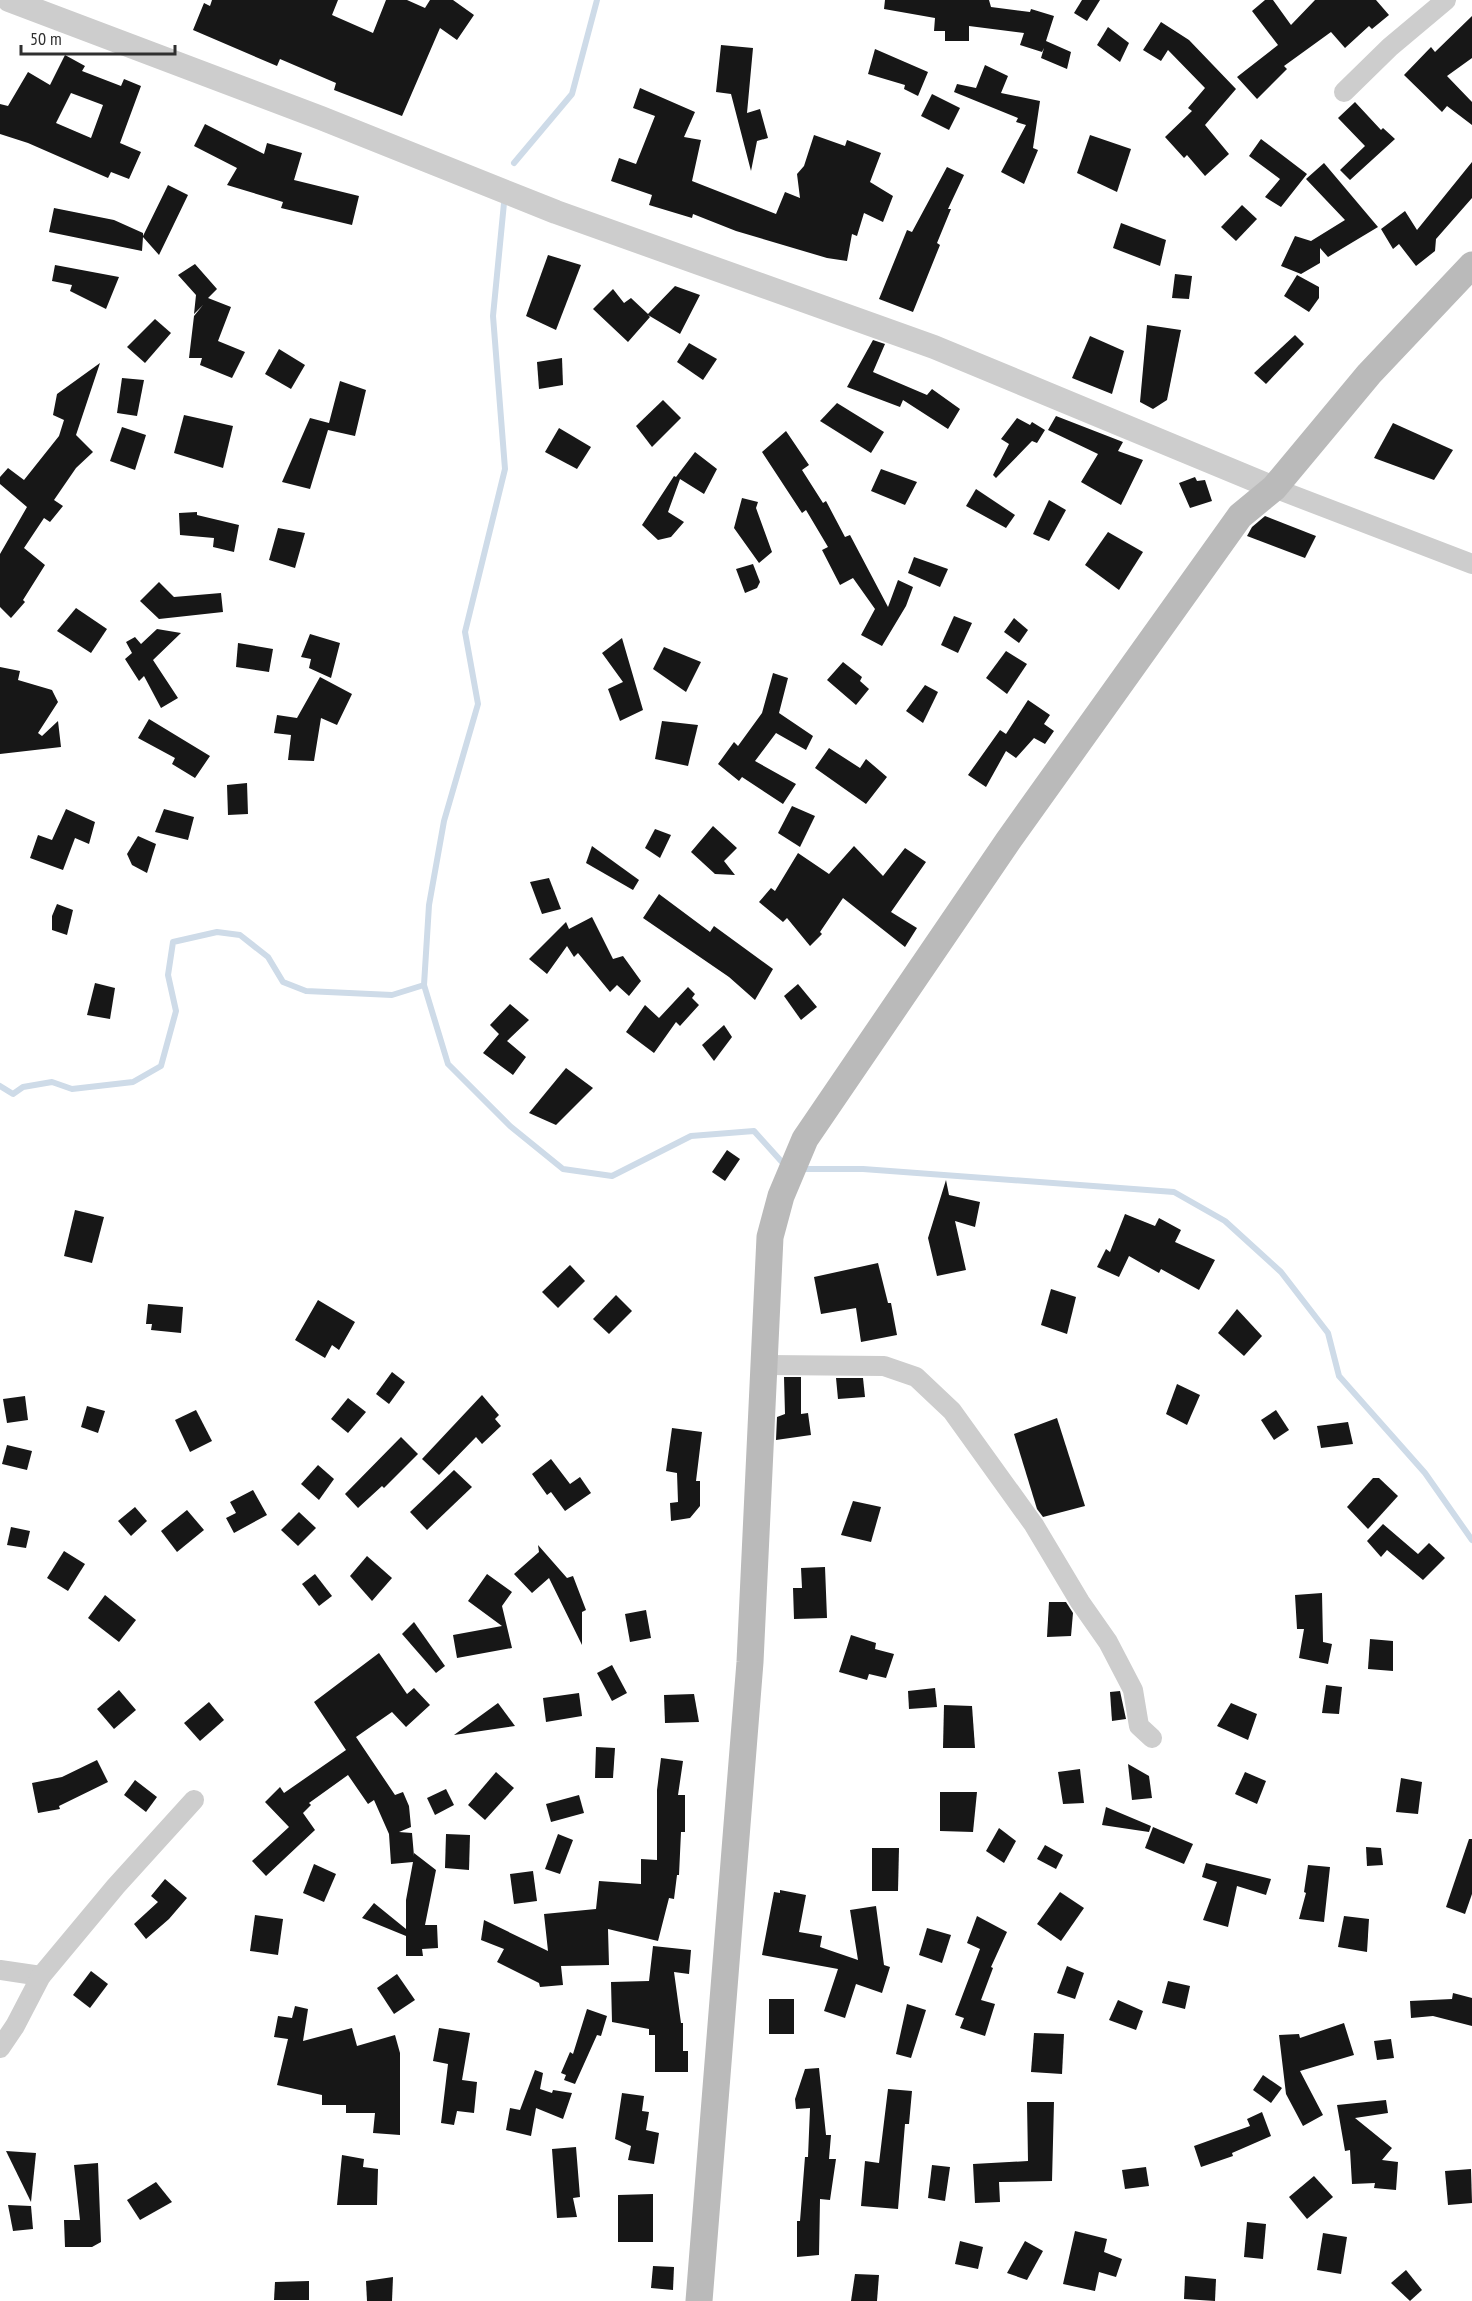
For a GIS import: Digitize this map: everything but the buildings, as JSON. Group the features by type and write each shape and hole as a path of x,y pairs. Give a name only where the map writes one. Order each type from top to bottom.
{"main road":[{"path":"699,2301 750,1662 766,1365 770,1237 781,1196 805,1139 1001,850 1240,516 1274,488 1369,374 1472,266"}],"street":[{"path":"9,0 321,118 556,212 934,347 1274,488 1472,564"},
{"path":"1344,92 1390,47 1446,0"},
{"path":"766,1365 884,1366 916,1377 952,1410 1034,1525 1080,1602 1108,1642 1133,1690 1139,1726 1152,1738"},
{"path":"0,2048 15,2026 41,1977 116,1886 194,1800"},
{"path":"0,1970 41,1977"}],"waterway":[{"path":"514,163 572,94 597,0"},
{"path":"0,1086 13,1094 23,1087 52,1082 72,1089 133,1082 161,1066 176,1011 168,975 173,942 217,932 240,935 268,957 283,982 306,991 392,995 424,985 429,905 444,821 478,704 465,632 505,469 493,316 504,203"},
{"path":"424,985 448,1064 510,1126 563,1169 612,1176 691,1136 754,1131 781,1161"},
{"path":"804,1169 863,1169 1174,1192 1225,1221 1281,1272 1328,1333 1339,1376 1425,1473 1472,1540"}]}
